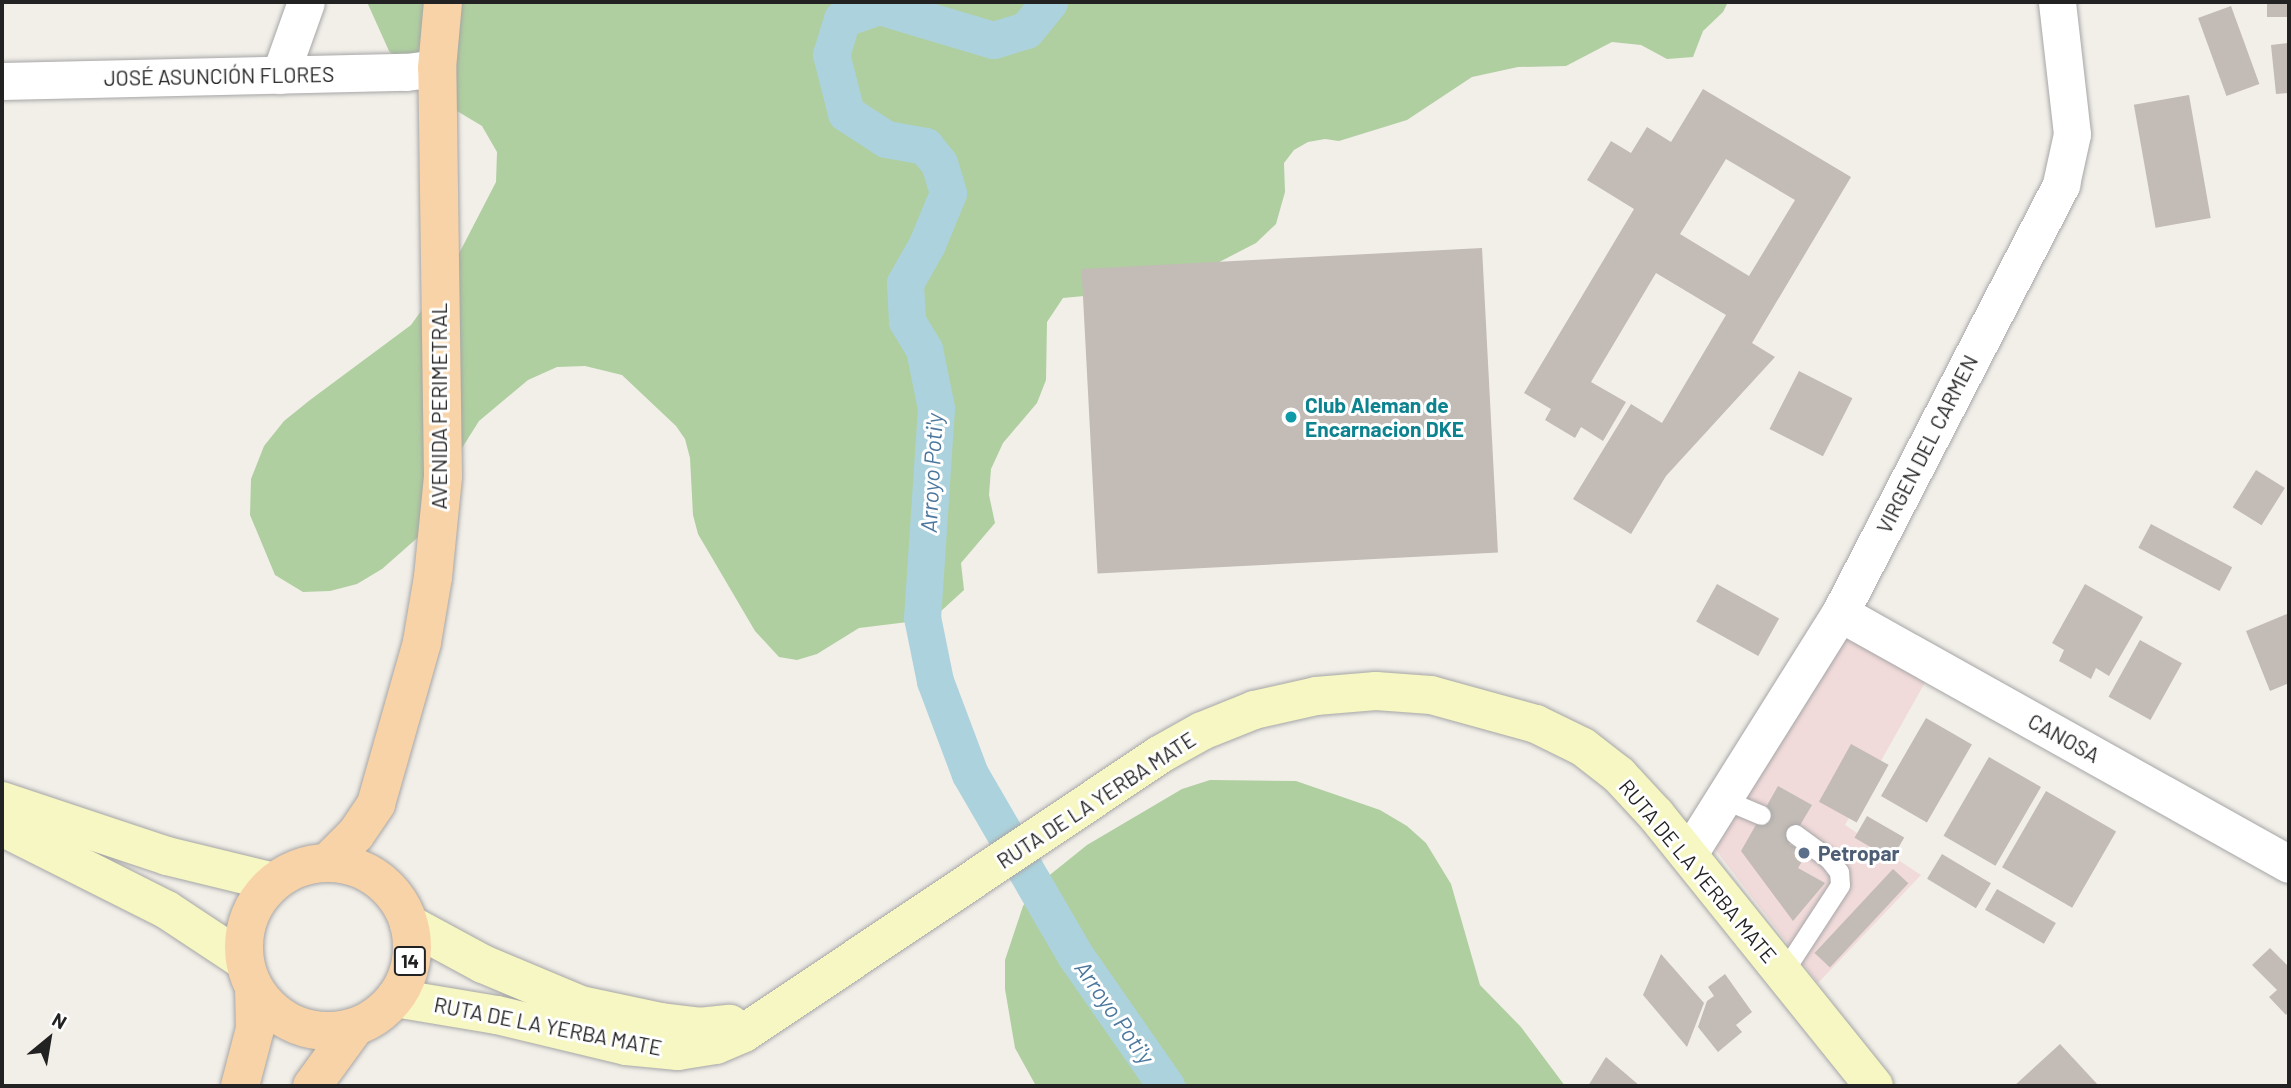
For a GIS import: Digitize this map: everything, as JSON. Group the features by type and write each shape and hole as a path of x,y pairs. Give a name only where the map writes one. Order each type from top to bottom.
{"main road":[{"name":"AVENIDA PERIMETRAL","path":"380,880 376,857 376,804 422,642 443,476 436,68 443,2"},
{"name":"RUTA DE LA YERBA MATE","path":"395,998 497,1015 626,1046 678,1051 725,1041 744,1033 775,1009 851,963 1091,800 1202,731 1254,710 1316,696 1376,691 1431,695 1536,724 1583,747 1619,775 1688,855 1874,1086"},
{"path":"2,801 167,856 274,882"},
{"name":"AVENIDA PERIMETRAL","path":"327,863 361,828 376,804"},
{"name":"14","path":"2,827 167,911 249,975 273,1012 299,1027 328,1031 355,1027 376,1016 395,998 408,975 412,950 409,924 397,900 380,880 355,867 327,863 299,867 274,882 254,904 244,932 249,975"},
{"name":"RUTA DE LA YERBA MATE","path":"409,924 508,976 581,1006 699,1027 728,1024 775,1009"},
{"path":"240,1086 255,1030 249,975"},
{"path":"312,1086 355,1027"}],"street":[{"path":"280,75 306,2"},
{"name":"VIRGEN DEL CARMEN","path":"1688,855 1840,613 2062,184 2072,134 2057,2"},
{"name":"JOSÉ ASUNCIÓN FLORES","path":"2,81 280,75 436,68"},
{"name":"CANOSA","path":"1840,613 2289,864"}],"lane":[{"path":"1723,799 1762,815"},
{"path":"1782,974 1840,885 1839,872 1829,859 1796,834"}],"shaded area":[{"path":"1835,617 1932,670 1845,825 1921,875 1818,983 1708,840"}],"green space":[{"path":"367,2 1728,2 1723,12 1703,31 1693,57 1667,59 1641,45 1612,42 1566,66 1518,67 1472,77 1407,120 1339,141 1325,139 1308,142 1294,150 1284,163 1285,192 1276,224 1256,243 1200,272 1147,290 1063,298 1047,322 1046,380 1037,403 1003,443 991,469 989,495 995,523 961,563 964,590 940,612 908,622 859,628 817,654 797,660 779,657 755,631 698,534 693,515 690,458 685,439 676,426 622,375 585,366 557,367 528,380 479,421 462,448 440,509 424,532 382,569 357,584 330,591 303,592 275,575 250,515 251,479 264,446 284,421 411,325 451,269 496,182 497,152 482,126 432,96 389,51"},
{"path":"1210,780 1296,781 1380,810 1407,826 1426,843 1451,884 1480,985 1521,1027 1565,1086 1036,1086 1015,1048 1005,989 1005,960 1023,906 1041,882 1087,845 1182,789"}],"building":[{"path":"2267,2 2289,2 2289,17 2267,17"},
{"path":"2231,6 2259,84 2226,96 2198,18"},
{"path":"2289,43 2289,93 2276,94 2271,45"},
{"path":"1703,89 1851,177 1752,343 1775,357 1666,476 1631,534 1573,499 1631,404 1662,423 1726,315 1656,273 1591,382 1626,402 1603,441 1581,427 1575,438 1545,420 1551,409 1524,393 1634,209 1587,180 1611,141 1631,153 1647,127 1671,142","holes":["1726,159 1795,200 1749,276 1680,234"]},
{"path":"2189,95 2211,218 2156,228 2134,105"},
{"name":"Club Aleman de Encarnacion DKE","path":"1482,248 1498,553 1098,574 1082,269"},
{"path":"1799,371 1852,398 1823,456 1769,429"},
{"path":"2256,470 2285,488 2262,525 2233,507"},
{"path":"2151,524 2232,567 2220,591 2138,548"},
{"path":"1717,584 1779,618 1758,656 1696,622"},
{"path":"2085,584 2143,617 2109,676 2096,668 2091,679 2059,661 2064,650 2052,643"},
{"path":"2289,613 2289,683 2270,691 2246,631"},
{"path":"2140,640 2182,663 2150,720 2108,697"},
{"path":"1926,718 1972,744 1927,822 1881,796"},
{"path":"1851,744 1889,765 1857,823 1819,802"},
{"path":"1989,757 2041,787 1995,866 1944,836"},
{"path":"1778,786 1812,805 1789,844 1807,853 1798,868 1825,883 1793,921 1741,851"},
{"path":"2046,791 2116,832 2072,908 2002,867"},
{"path":"1867,816 1904,838 1892,859 1854,838"},
{"path":"1942,854 1991,883 1976,908 1927,879"},
{"path":"1893,869 1908,883 1830,967 1815,953"},
{"path":"1997,889 2056,923 2044,944 1985,910"},
{"path":"2270,948 2289,967 2289,1011 2286,1015 2269,997 2277,990 2252,965"},
{"path":"1661,954 1704,1003 1687,1047 1643,995"},
{"path":"1725,974 1752,1012 1736,1025 1742,1032 1718,1052 1698,1027 1707,1001 1714,996 1708,987"},
{"path":"2060,1044 2099,1086 2014,1086"},
{"path":"1606,1057 1640,1086 1588,1086"}],"waterway":[{"name":"Arroyo Poti'y","path":"1049,2 1026,30 993,40 879,6 842,19 831,54 846,113 886,139 925,146 939,163 948,193 927,244 905,283 907,321 924,349 936,408 922,617 935,681 970,774 1075,955 1166,1086"}],"place":[{"name":"Club Aleman de Encarnacion DKE","path":"1291,417"},
{"name":"Petropar","path":"1804,853"}]}
